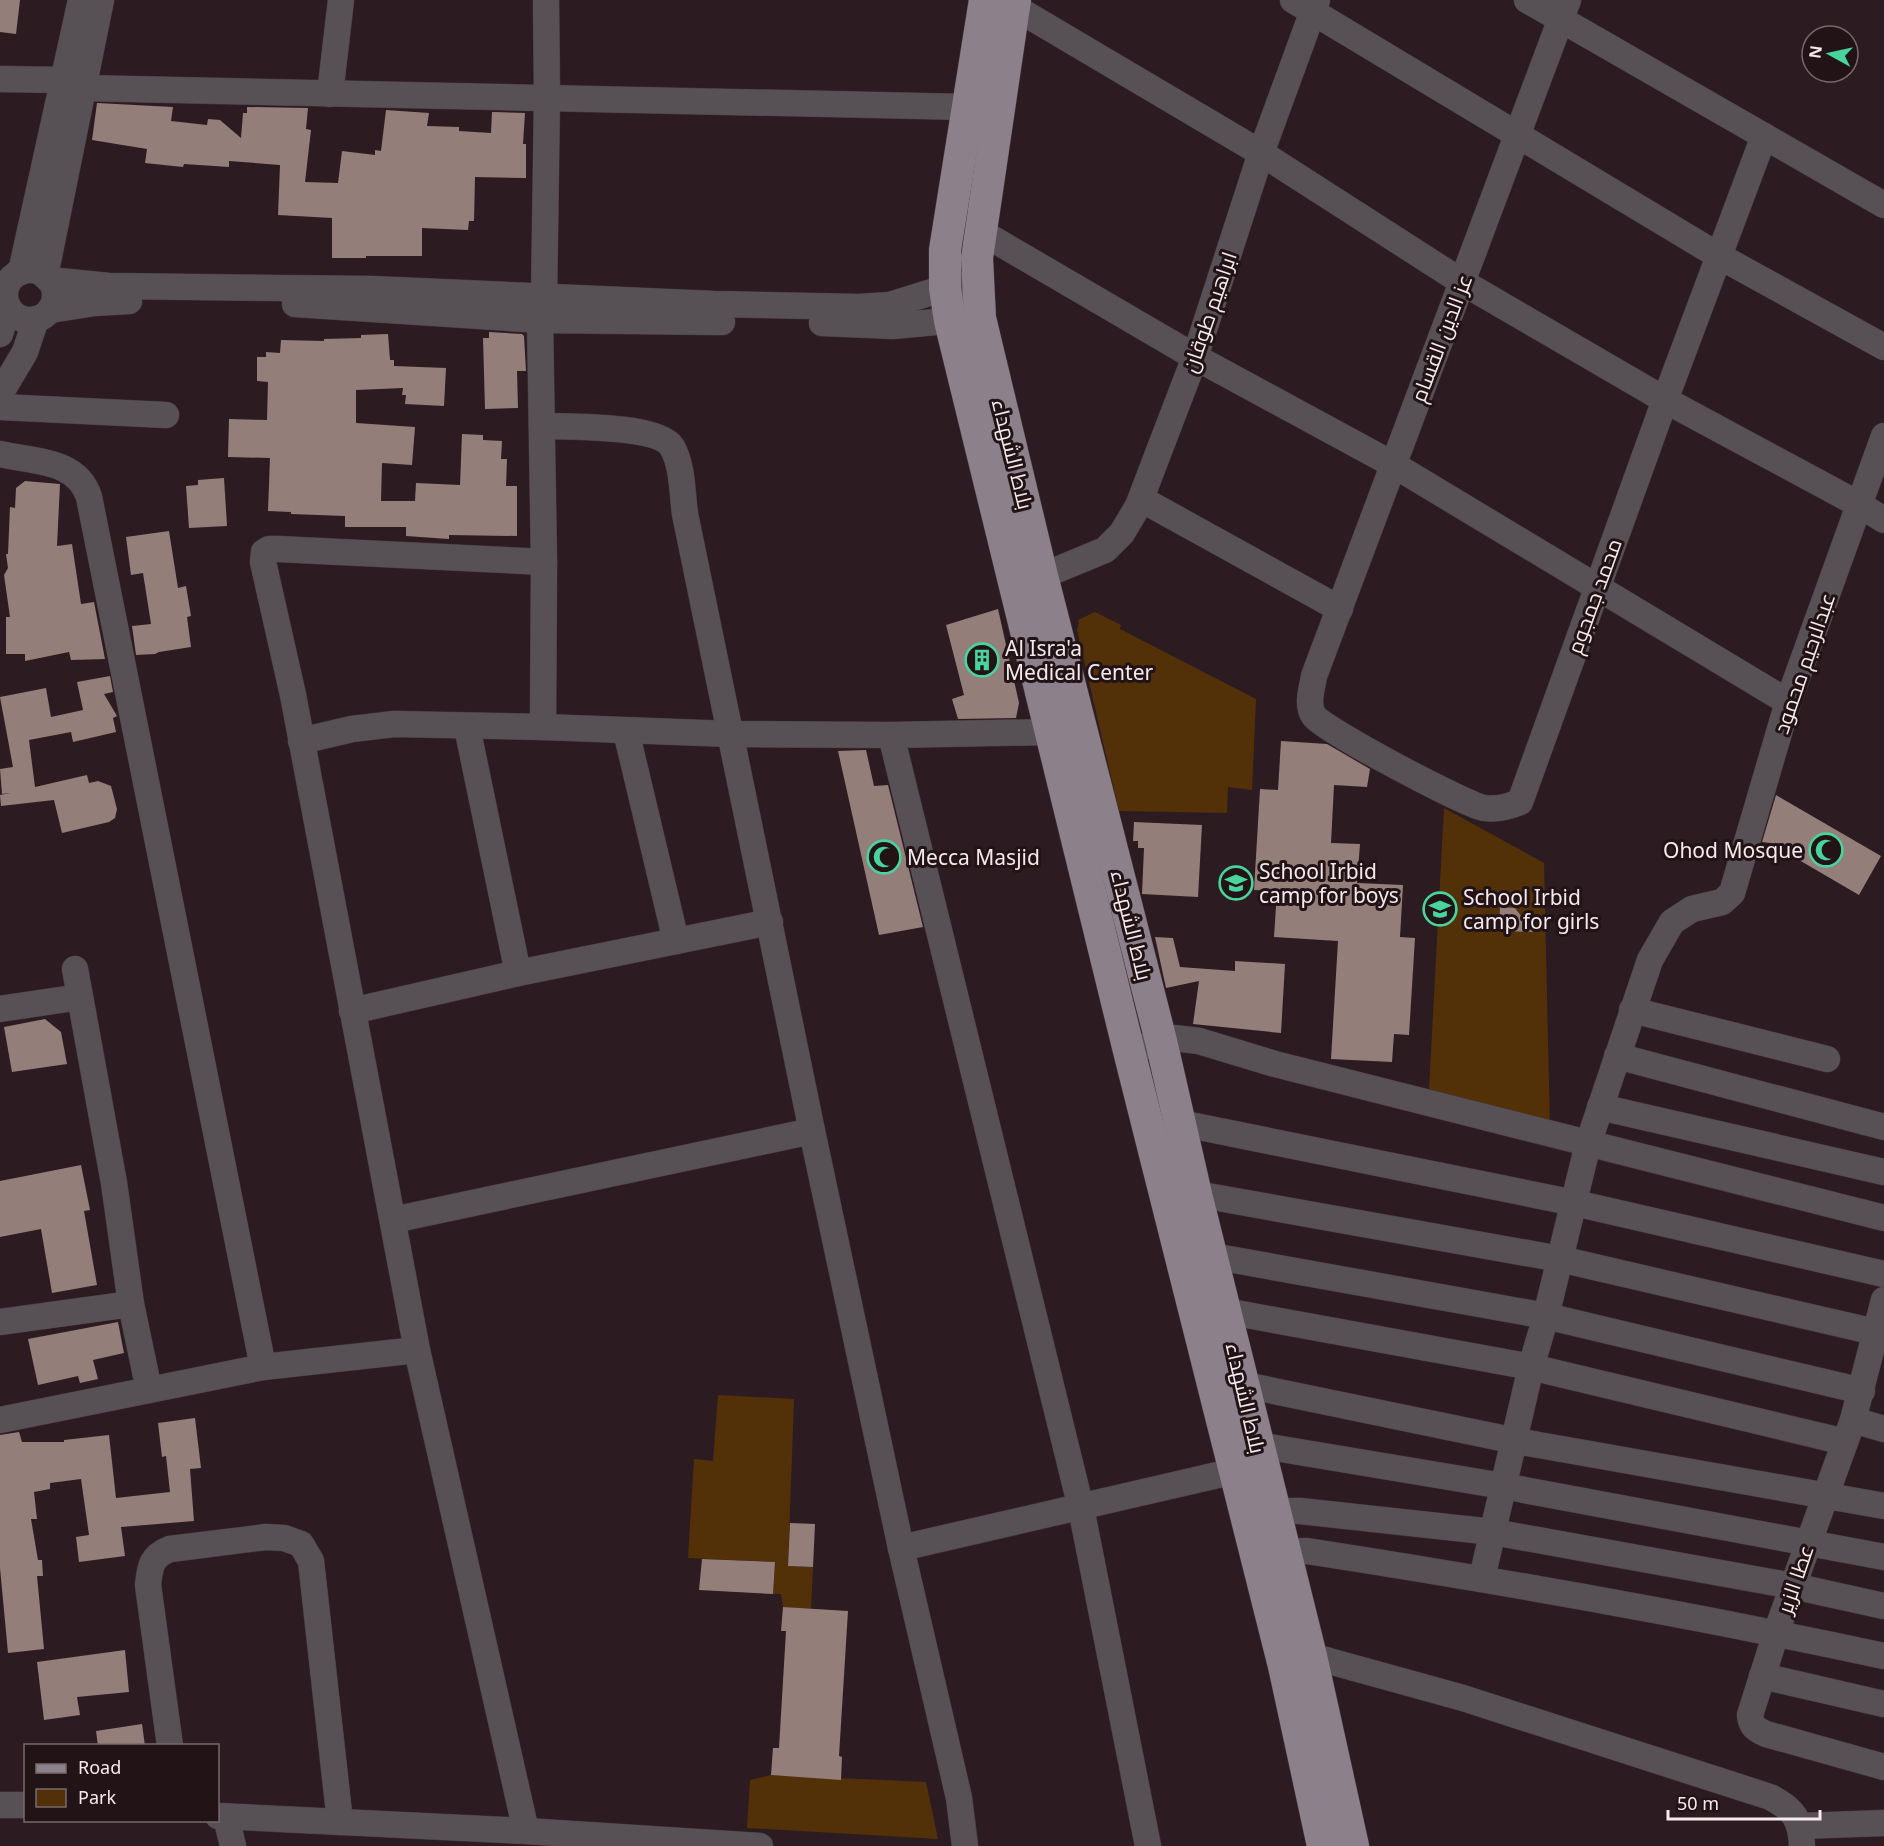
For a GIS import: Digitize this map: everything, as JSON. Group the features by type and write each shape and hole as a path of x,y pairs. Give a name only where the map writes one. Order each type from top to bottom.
{"main road":[{"path":"1005,2 966,107 945,250 945,288 950,321 1129,1051 1235,1471 1297,1661 1323,1846"},
{"name":"بلاط الشهداء","path":"1005,2 977,258 980,318 1042,576 1161,1041 1196,1194 1245,1385 1257,1445 1284,1552 1297,1661 1353,1846"}],"street":[{"path":"74,84 81,0"},
{"path":"0,334 21,286 74,84 101,0"},
{"path":"330,94 341,0"},
{"path":"543,727 542,309 547,97 546,0"},
{"path":"1527,0 1565,10 1764,136 1884,205"},
{"path":"1005,2 1261,153 1462,282 1665,400 1884,519"},
{"path":"1308,4 1517,136 1719,256 1884,347"},
{"name":"ابراهيم طوقان","path":"1042,576 1105,550 1122,533 1141,499 1195,357 1308,4"},
{"name":"عز الدين القسام","path":"1314,676 1565,10"},
{"path":"0,79 330,94 966,107"},
{"name":"محمد جمجوم","path":"1314,676 1310,700 1313,715 1326,727 1482,808 1509,806 1520,802 1665,400 1764,136"},
{"path":"981,232 1195,357 1394,465 1788,702"},
{"path":"21,286 372,289 542,309 714,304 859,307 890,305 945,288 978,282"},
{"path":"0,394 25,352 54,294 53,286 21,286"},
{"path":"21,286 20,318 105,302 209,298 542,309 892,326 980,318"},
{"path":"0,407 166,415"},
{"path":"542,426 636,431 657,436 671,445 678,463 685,514 812,1131 901,1548 959,1798 965,1846"},
{"name":"عبدالرحيم محمود","path":"1632,1010 1650,960 1672,922 1692,909 1722,902 1732,894 1788,702 1884,436"},
{"path":"1,460 64,467 80,479 89,497 263,1367"},
{"path":"1141,499 1340,609"},
{"path":"526,1831 417,1350 293,695 263,569 264,552 269,549 544,562"},
{"path":"301,741 352,729 394,724 730,734 891,735 1050,732"},
{"path":"467,727 518,973"},
{"path":"626,731 676,940"},
{"path":"891,735 1081,1508 1148,1846"},
{"path":"352,1011 518,973 770,922"},
{"path":"75,969 114,1183 131,1304 149,1390"},
{"path":"0,1009 80,997"},
{"path":"1482,1578 1588,1144 1632,1010 1827,1059"},
{"path":"1129,1051 1174,1038 1199,1041 1275,1064 1884,1218"},
{"path":"1617,1056 1884,1127"},
{"path":"1600,1107 1884,1172"},
{"path":"1180,1123 1575,1203 1884,1274"},
{"path":"393,1220 812,1131"},
{"path":"1196,1194 1560,1258 1880,1320"},
{"path":"1212,1256 1871,1379"},
{"path":"0,1322 131,1304"},
{"path":"1225,1311 1532,1367 1849,1431 1884,1429"},
{"name":"عطا الزير","path":"1880,1320 1871,1379 1808,1541 1750,1714 1751,1723 1756,1730 1766,1734 1884,1767"},
{"path":"0,1420 263,1367 417,1350"},
{"path":"1245,1385 1516,1441 1884,1506"},
{"path":"1257,1445 1503,1486 1808,1541 1884,1557"},
{"path":"901,1548 1235,1471"},
{"path":"1274,1511 1300,1511 1493,1532 1884,1606"},
{"path":"170,1744 148,1585 150,1568 158,1553 170,1549 266,1538 284,1538 301,1544 311,1561 340,1822"},
{"path":"1284,1552 1307,1551 1482,1578 1776,1633 1884,1656"},
{"path":"1297,1661 1463,1698 1770,1797 1781,1802 1791,1812 1802,1836 1884,1823"},
{"path":"1762,1676 1884,1704"},
{"path":"0,1804 24,1805"},
{"path":"232,1846 222,1817 526,1831 760,1846"}],"green space":[{"path":"1095,612 1121,625 1120,629 1256,699 1252,790 1228,787 1227,813 1119,811 1077,630 1078,620"},
{"path":"1444,808 1544,863 1550,1129 1429,1090"},
{"path":"718,1395 794,1399 788,1566 813,1567 811,1609 783,1607 781,1594 773,1594 775,1562 688,1558 694,1459 713,1461"},
{"path":"771,1775 926,1782 938,1839 747,1828 750,1780"}],"building":[{"path":"0,0 20,0 16,34 0,32"},
{"path":"97,103 173,107 171,121 207,125 208,119 220,120 241,138 243,113 247,113 247,107 308,108 306,129 311,130 305,182 338,183 342,151 375,155 375,150 381,151 386,110 429,113 427,126 459,127 459,131 491,133 492,112 525,113 523,144 526,144 526,178 475,177 474,221 469,221 468,230 422,228 422,256 332,258 332,218 278,215 280,165 229,161 229,167 184,164 183,167 145,163 147,149 92,140"},
{"path":"489,332 524,336 526,371 517,371 518,408 485,409 483,338 489,338"},
{"path":"388,334 390,360 394,360 394,366 446,368 444,406 405,404 406,395 402,395 403,388 356,390 356,423 415,427 412,465 382,463 381,501 415,501 416,483 460,485 462,434 483,435 483,440 502,441 501,459 507,459 506,486 517,486 517,536 449,535 449,539 406,536 406,527 345,527 345,516 268,511 270,458 228,457 229,419 267,420 268,382 257,381 257,357 266,357 266,352 280,353 281,340 324,341 324,339 361,338 361,335"},
{"path":"224,478 227,526 189,528 186,486 198,485 198,480"},
{"path":"25,481 60,484 57,546 72,544 81,604 94,602 105,659 71,660 69,652 25,661 25,654 6,654 6,617 10,617 4,575 8,568 6,554 8,554 10,507 15,508 16,488"},
{"path":"169,531 178,588 186,586 191,616 187,617 191,647 136,655 132,626 151,624 143,573 131,575 126,537"},
{"name":"Al Isra'a Medical Center","path":"998,609 1019,703 1016,718 958,719 952,699 964,695 946,625"},
{"path":"110,676 113,692 104,694 117,716 113,718 116,732 73,742 71,732 29,740 35,787 87,775 89,783 98,781 111,786 117,809 115,818 109,822 62,833 54,800 1,806 0,795 10,793 2,794 0,769 13,767 0,697 46,688 51,717 83,710 77,682"},
{"path":"1281,741 1327,744 1370,769 1367,787 1334,785 1331,843 1360,844 1357,883 1403,885 1400,937 1415,938 1409,1035 1394,1034 1392,1062 1331,1059 1338,941 1274,937 1277,891 1254,890 1260,789 1278,790"},
{"name":"Mecca Masjid","path":"866,750 874,786 888,785 923,927 879,935 838,751"},
{"name":"Ohod Mosque","path":"1776,795 1881,856 1859,895 1770,843 1762,842"},
{"path":"1134,822 1202,825 1198,897 1142,894 1144,848 1138,848 1138,841 1133,841"},
{"path":"1500,907 1515,908 1533,932 1499,931"},
{"path":"1155,937 1173,938 1180,967 1235,971 1235,961 1285,964 1281,1033 1193,1024 1199,981 1166,988"},
{"path":"45,1019 61,1032 67,1064 12,1072 4,1027"},
{"path":"81,1165 90,1210 84,1211 97,1285 52,1293 41,1229 0,1237 0,1181"},
{"path":"118,1322 124,1353 93,1360 98,1379 80,1383 78,1376 38,1385 28,1339"},
{"path":"195,1418 201,1468 190,1469 194,1521 121,1527 125,1556 79,1562 76,1537 89,1535 81,1479 50,1483 50,1489 34,1492 37,1519 31,1519 38,1560 42,1560 43,1576 37,1576 44,1649 8,1653 0,1568 0,1435 19,1432 22,1442 64,1442 64,1440 109,1435 116,1498 170,1492 166,1456 162,1457 158,1423"},
{"path":"790,1523 815,1524 813,1567 788,1566"},
{"path":"702,1559 775,1562 773,1594 699,1590"},
{"path":"783,1607 848,1611 839,1756 842,1757 841,1780 771,1775 773,1748 779,1748 786,1631 781,1631"},
{"path":"125,1650 129,1692 77,1697 80,1715 44,1720 37,1662"},
{"path":"142,1724 145,1744 98,1744 96,1731"}],"place":[{"name":"Al Isra'a Medical Center","path":"982,660"},
{"name":"Ohod Mosque","path":"1826,850"},
{"name":"Mecca Masjid","path":"884,857"},
{"name":"School Irbid camp for boys","path":"1236,883"},
{"name":"School Irbid camp for girls","path":"1440,909"}]}
